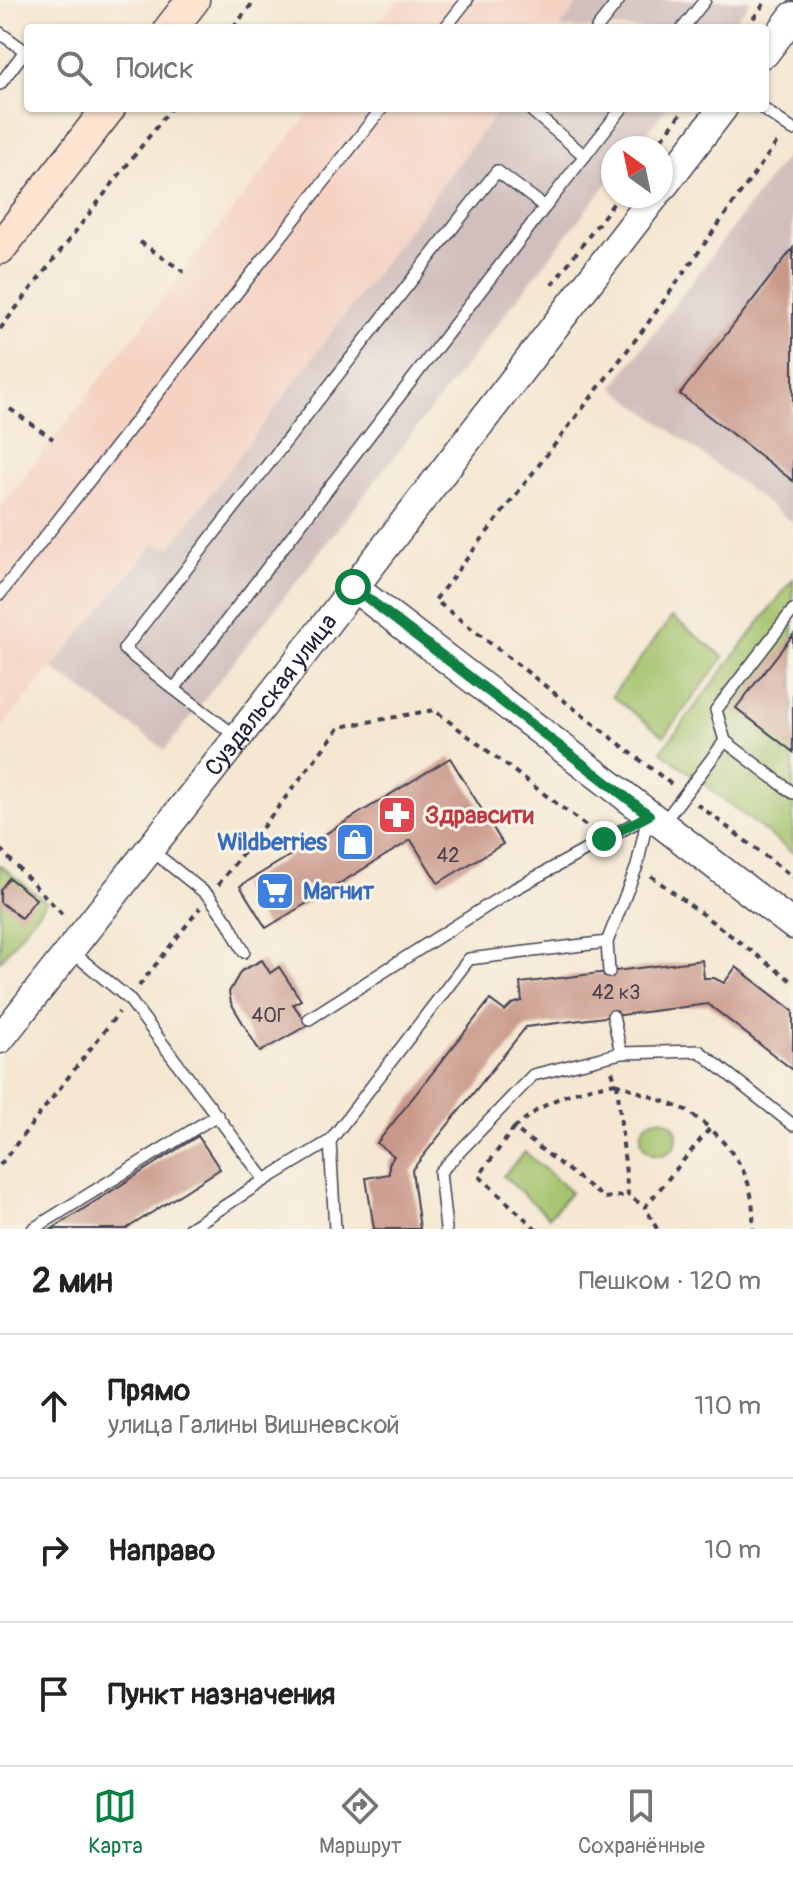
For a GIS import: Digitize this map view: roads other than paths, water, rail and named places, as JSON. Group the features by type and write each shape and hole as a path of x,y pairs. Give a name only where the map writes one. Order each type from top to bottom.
{"main road":[{"path":"174,24 193,0"},
{"path":"0,248 104,112"}],"street":[{"path":"769,48 793,16"},
{"path":"673,173 720,112"},
{"name":"Суздальская улица","path":"0,1039 238,737 646,208"},
{"path":"353,587 655,820 790,917"}],"lane":[{"path":"448,24 467,0"},
{"path":"600,24 619,0"},
{"path":"686,24 705,0"},
{"path":"0,33 24,50"},
{"path":"0,84 24,56"},
{"path":"0,594 379,112"},
{"path":"533,112 585,156"},
{"path":"174,689 619,112"},
{"path":"768,112 791,128"},
{"path":"238,737 124,649 497,171 545,207"},
{"path":"793,610 716,710 725,741 793,793"},
{"path":"309,1019 509,892 604,839 655,820 684,795 725,741"},
{"path":"609,972 607,942 655,820"},
{"path":"149,849 209,896 244,952"},
{"path":"189,1229 330,1141 469,959 607,942"},
{"path":"70,950 129,999 265,1180"},
{"path":"613,1016 621,1053"},
{"path":"446,1229 440,1172 533,1075 621,1053 699,1051 793,1125"},
{"path":"33,1229 217,1115"},
{"path":"330,1141 335,1229"}],"place":[{"name":"Здравсити","path":"397,815"},
{"name":"Wildberries","path":"355,842"},
{"name":"Магнит","path":"275,891"}]}
